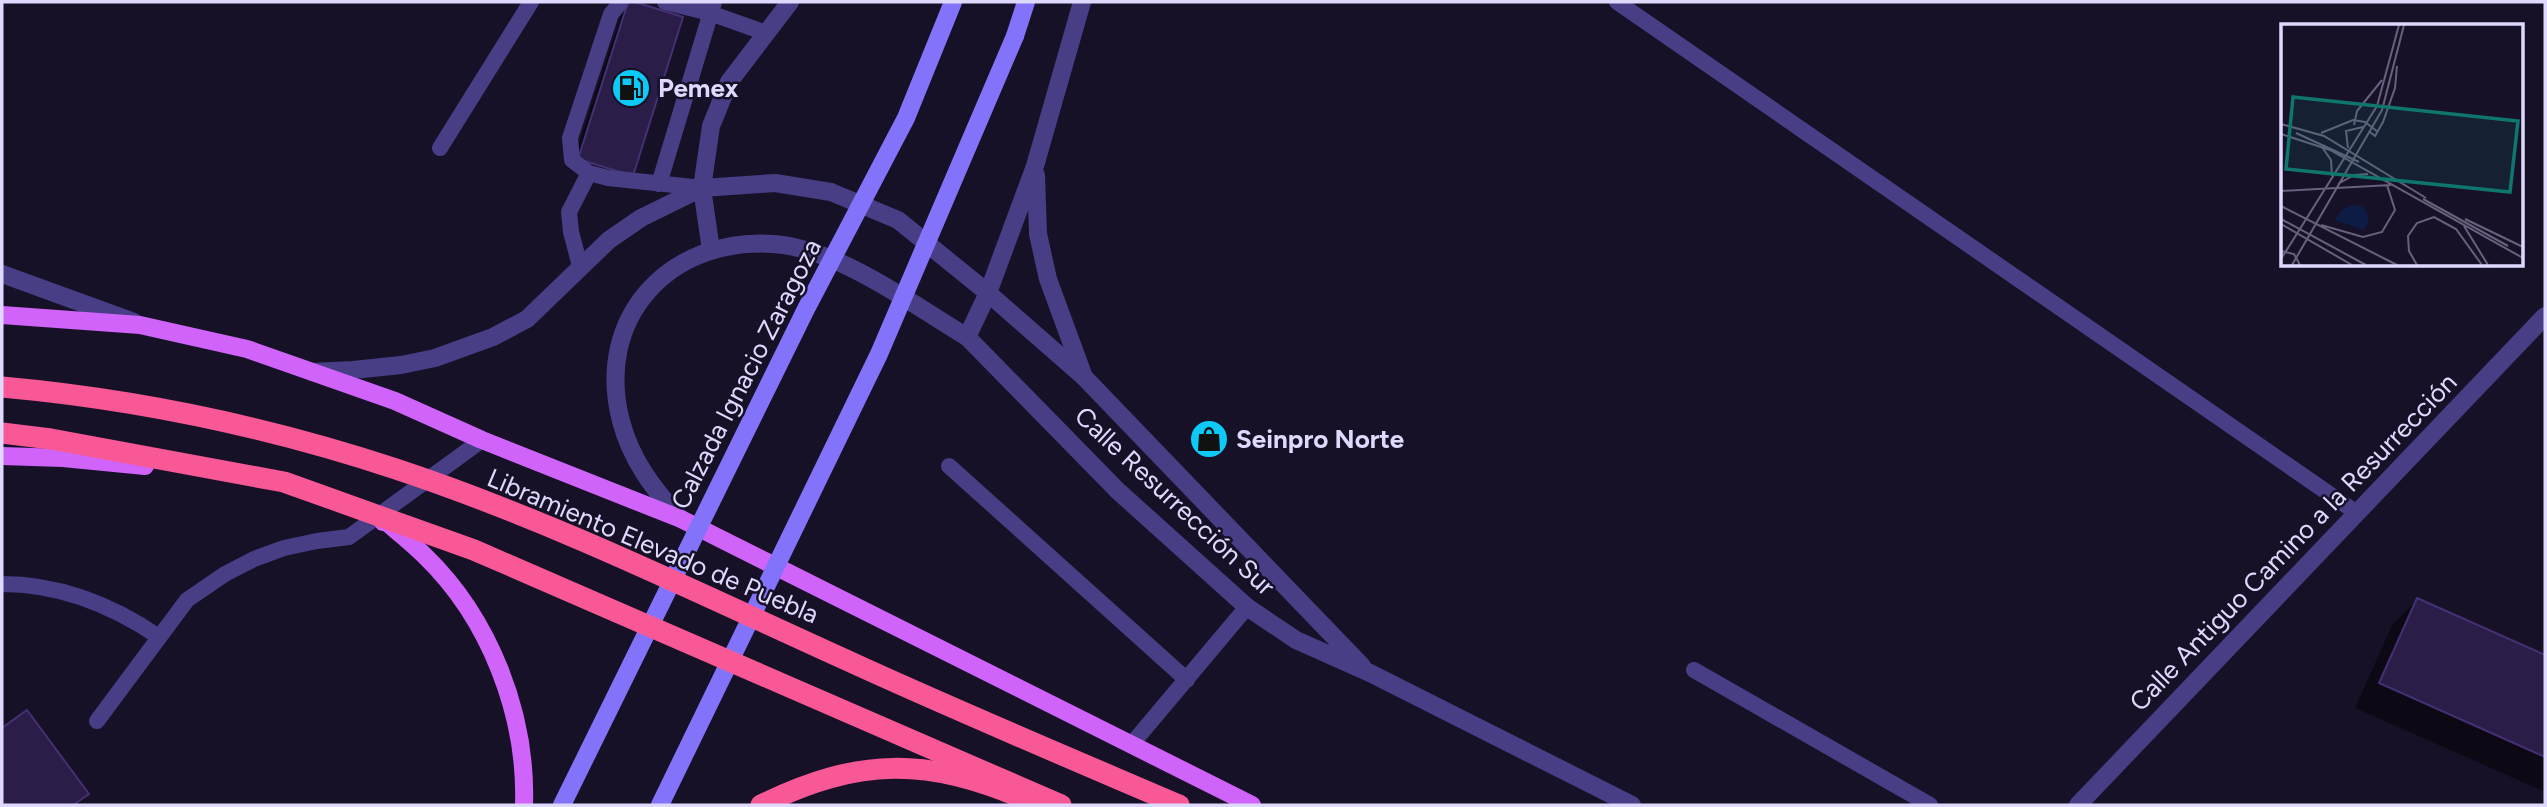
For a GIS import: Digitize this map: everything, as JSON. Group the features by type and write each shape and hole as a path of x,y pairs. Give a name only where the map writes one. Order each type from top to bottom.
{"highway":[{"name":"Libramiento Elevado de Puebla","path":"2,387 158,409 262,432 396,469 566,533 925,696 1179,805"},
{"path":"2,433 51,439 284,481 474,550 1061,805"},
{"path":"761,805 816,782 869,768 939,771 1039,805"}],"main road":[{"name":"Calzada Ignacio Zaragoza","path":"562,805 806,309 906,118 953,2"},
{"path":"660,805 879,354 1015,36 1026,2"},
{"path":"2,315 140,325 247,349 306,372 395,401 482,440 681,519 1252,805"},
{"path":"2,456 134,464 204,474 298,493 388,523 426,557 467,607 496,659 518,728 524,805"}],"street":[{"path":"711,250 702,188 711,126 718,103 729,82 790,2"},
{"path":"967,337 988,293 1035,166 1082,2"},
{"path":"1035,166 1038,234 1048,279 1084,377"},
{"name":"Calle Resurrección Sur","path":"702,188 775,183 831,191 898,220 988,293 1084,377 1370,673"},
{"path":"306,372 401,365 435,358 493,337 527,319 609,240 641,218 702,188"},
{"name":"Calle Resurrección Sur","path":"681,519 655,491 630,448 619,412 614,365 630,318 659,280 694,255 747,243 774,244 825,255 967,337 1118,491 1247,607 1296,640 1370,673 1632,805"},
{"path":"2,274 140,325"},
{"name":"Calle Antiguo Camino a la Resurrección","path":"2078,805 2545,316"}],"lane":[{"path":"440,148 531,2"},
{"path":"621,2 611,14 570,138 572,160 589,173 608,178 702,188"},
{"path":"665,2 712,7 766,33"},
{"path":"1617,2 2357,513"},
{"path":"659,184 712,7"},
{"path":"580,266 569,212 589,173"},
{"path":"97,721 187,600 225,574 254,559 285,548 348,537 482,440"},
{"path":"949,466 1187,680"},
{"path":"2,584 59,590 94,600 128,616 159,637"},
{"path":"1131,745 1247,607"},
{"path":"1694,670 1930,805"}],"building":[{"name":"Pemex","path":"628,2 683,17 633,176 578,159"},
{"path":"2417,598 2545,655 2545,757 2379,683"},
{"path":"27,710 89,794 73,805 2,805 2,728"}],"place":[{"name":"Pemex","path":"631,88"},
{"name":"Seinpro Norte","path":"1209,439"}]}
